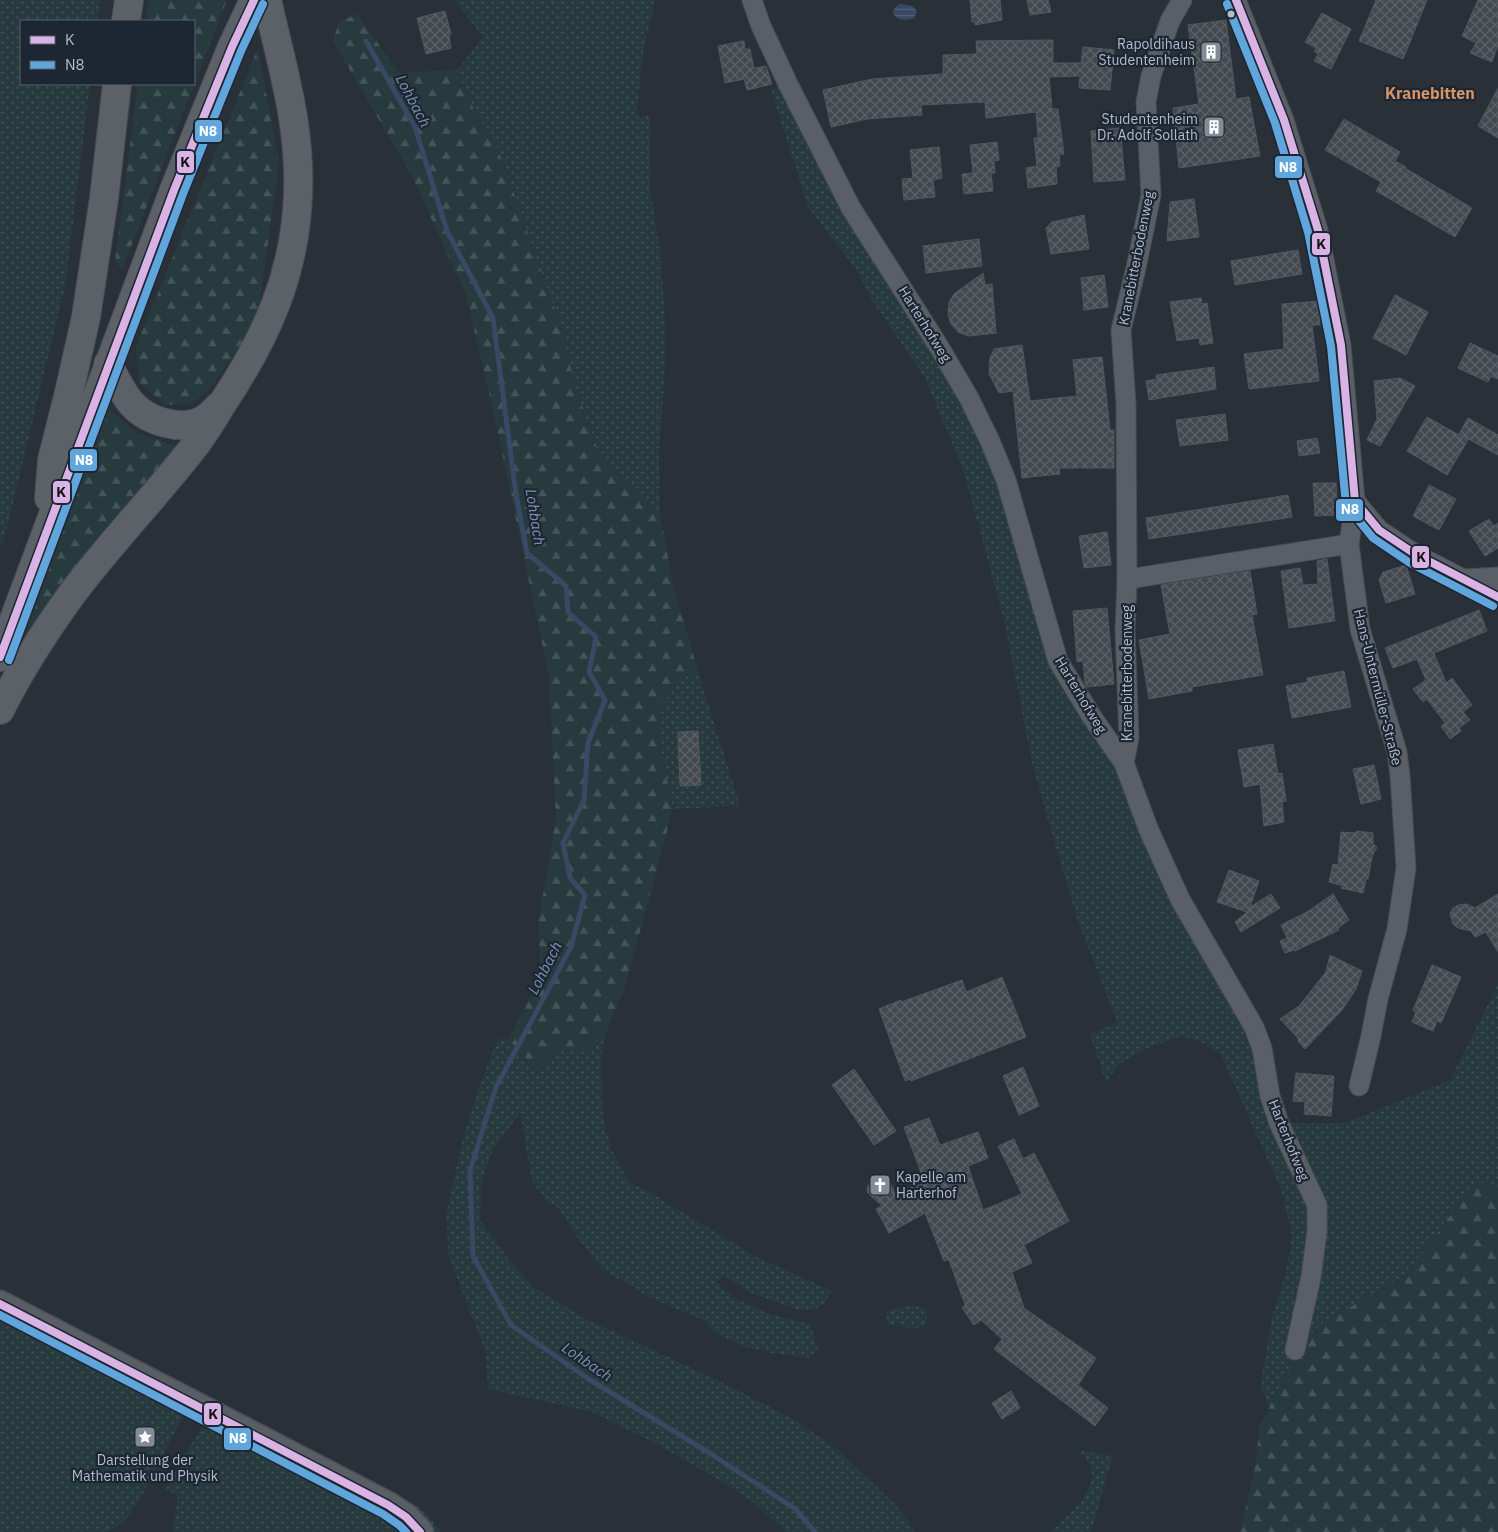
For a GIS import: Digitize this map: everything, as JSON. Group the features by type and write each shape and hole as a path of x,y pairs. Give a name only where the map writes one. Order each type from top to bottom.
{"main road":[{"path":"126,20 129,0"},
{"path":"0,657 174,190 232,47 254,0"},
{"path":"0,710 24,666 73,594 194,447 247,366 269,322 290,260 296,217 298,174 294,120 267,0"},
{"path":"47,527 52,460 86,317 104,198 118,85"},
{"path":"108,364 131,404 145,415 160,421 193,424 202,420 224,402"}],"street":[{"name":"Harterhofweg","path":"752,0 761,26 788,84 851,208 938,345 969,398 1006,480 1058,661 1092,718 1124,763 1148,828 1180,899 1254,1027 1262,1048 1270,1096 1279,1123 1317,1204 1317,1232 1311,1277 1295,1350"},
{"name":"Kranebitterbodenweg","path":"1124,763 1128,738 1125,630 1127,582 1126,404 1121,330 1137,266 1151,195 1146,102 1151,76 1170,21 1182,0"},
{"name":"Hans-Untermüller-Straße","path":"1236,0 1284,120 1318,230 1342,345 1354,501 1350,544 1360,630 1397,752 1406,868 1397,929 1378,999 1359,1086"},
{"path":"1354,501 1379,530 1415,554 1498,597"},
{"path":"1127,582 1135,578 1350,544"},
{"path":"1464,579 1498,577"},
{"path":"0,1304 388,1505 406,1518 420,1532"}],"green space":[{"path":"0,0 100,0 97,20 20,20 20,85 90,85 65,287 5,536 0,548"},
{"path":"149,0 227,0 195,82 195,20 146,20"},
{"path":"454,0 655,0 643,53 637,110 640,118 650,115 650,188 661,257 665,321 665,368 659,458 660,513 620,479 598,451 574,383 563,332 498,149 470,102 457,70 483,37"},
{"path":"357,14 399,73 457,70 470,102 498,149 563,332 574,383 598,451 620,479 660,513 673,585 698,671 683,677 659,708 661,750 673,809 625,987 605,1034 583,1052 557,1050 536,1069 509,1039 541,976 538,926 556,817 549,677 494,414 466,295 412,176 333,41 339,22"},
{"path":"258,48 279,163 257,321 208,392 191,403 165,405 139,382 136,347"},
{"path":"788,84 969,398 1058,661 1092,717 1148,828 1254,1027 1279,1123 1345,1123 1450,1080 1498,984 1498,1188 1494,1184 1474,1183 1407,1275 1324,1322 1295,1350 1287,1373 1269,1407 1261,1387 1263,1370 1273,1312 1286,1273 1292,1236 1281,1189 1221,1055 1199,1041 1181,1036 1145,1049 1119,1064 1106,1082 1090,1035 1117,1022 1077,919 1033,768 1006,629 964,472 925,378 871,299 856,269 808,207 771,90"},
{"path":"138,85 194,85 122,270 115,262"},
{"path":"109,409 137,433 176,446 30,639 25,635"},
{"path":"698,671 740,806 673,809 661,750 659,708 683,677"},
{"path":"605,1034 601,1063 603,1116 611,1149 629,1182 648,1191 755,1256 832,1291 824,1303 816,1309 799,1310 751,1293 724,1276 717,1282 734,1298 773,1315 810,1324 818,1348 810,1358 771,1353 742,1346 713,1332 701,1319 646,1296 604,1271 580,1241 558,1208 545,1200 532,1181 520,1113 494,1148 482,1179 480,1220 511,1262 533,1287 586,1319 728,1385 796,1421 836,1448 897,1506 916,1532 787,1532 750,1500 723,1482 655,1443 592,1412 488,1389 486,1353 448,1254 447,1211 463,1137 484,1073 498,1039 509,1039 536,1069 557,1050 583,1052"},
{"path":"1474,1183 1494,1184 1498,1188 1498,1532 1240,1532 1256,1463 1259,1427 1287,1373 1295,1350 1324,1322 1407,1275"},
{"path":"0,1288 361,1475 417,1506 426,1513 441,1532 432,1532 0,1294"},
{"path":"914,1305 927,1309 925,1326 914,1328 888,1325 886,1313 893,1309"},
{"path":"0,1319 184,1414 144,1492 125,1520 115,1528 105,1532 0,1532"},
{"path":"205,1425 378,1515 401,1532 173,1532 178,1496 166,1489 191,1444"},
{"path":"1083,1451 1113,1456 1091,1532 1050,1532 1080,1502 1090,1484 1092,1475 1089,1464 1080,1453"}],"water":[{"path":"900,4 913,6 917,12 914,18 902,20 895,16 894,10"}],"building":[{"path":"970,0 1000,0 1002,20 975,25 975,22 972,22"},
{"path":"1027,0 1048,0 1051,12 1030,15"},
{"path":"1376,0 1427,0 1403,59 1359,41"},
{"path":"1478,0 1498,0 1498,45 1492,62 1470,53 1476,43 1462,36"},
{"path":"445,11 451,34 449,35 451,48 426,54 417,18"},
{"path":"1322,13 1351,29 1331,69 1314,61 1318,54 1314,51 1316,48 1305,42"},
{"name":"Studentenheim Dr. Adolf Sollath","path":"1226,20 1236,99 1249,97 1260,156 1179,168 1173,108 1199,104 1188,25"},
{"path":"1053,40 1053,63 1081,63 1083,47 1114,50 1110,90 1079,88 1080,76 1049,77 1052,109 1058,109 1064,154 1059,154 1060,166 1056,167 1057,184 1028,188 1026,168 1037,166 1034,138 1038,138 1036,112 986,118 985,102 921,105 922,115 867,119 831,127 823,90 872,79 943,74 943,55 977,54 976,41"},
{"path":"744,41 745,49 750,49 754,68 766,66 772,84 747,90 744,79 725,83 718,46"},
{"path":"1498,88 1498,138 1478,126"},
{"path":"1344,119 1400,152 1395,161 1405,168 1472,208 1455,237 1376,191 1381,182 1325,150"},
{"path":"1120,128 1125,180 1094,182 1091,131"},
{"path":"997,142 999,160 994,161 995,173 991,173 993,191 964,194 962,174 973,173 970,145"},
{"path":"939,147 942,178 933,180 935,197 904,200 902,179 913,178 910,150"},
{"path":"1194,199 1199,237 1167,241 1170,202"},
{"path":"1084,215 1089,249 1051,254 1046,228 1052,222"},
{"path":"979,239 982,266 926,273 923,246"},
{"path":"1298,250 1302,274 1235,285 1231,261"},
{"path":"983,273 985,285 992,284 996,333 969,336 958,332 951,324 948,314 949,302 954,294"},
{"path":"1104,275 1108,307 1084,310 1081,278"},
{"path":"1395,295 1428,312 1406,355 1373,338"},
{"path":"1201,298 1202,304 1207,303 1213,343 1200,345 1199,338 1177,341 1170,302"},
{"path":"1319,301 1320,325 1312,325 1319,381 1249,389 1244,354 1284,349 1282,304"},
{"path":"1470,343 1498,356 1498,379 1491,376 1488,382 1458,368"},
{"path":"1022,345 1030,401 1077,396 1073,360 1102,357 1110,430 1114,430 1114,468 1059,468 1060,474 1022,478 1013,391 999,393 989,374 990,358 994,349"},
{"path":"1214,367 1216,389 1149,400 1146,381 1157,379 1156,375"},
{"path":"1400,378 1415,386 1380,446 1367,440 1377,419 1374,381"},
{"path":"1225,414 1228,440 1180,446 1176,420"},
{"path":"1427,417 1468,440 1447,475 1407,451"},
{"path":"1468,418 1498,435 1498,455 1459,434"},
{"path":"1317,438 1320,453 1299,456 1297,441"},
{"path":"1313,483 1336,483 1337,515 1315,516"},
{"path":"1429,485 1456,499 1439,530 1413,516"},
{"path":"1288,495 1292,517 1149,539 1146,518"},
{"path":"1489,519 1494,526 1498,523 1498,548 1485,556 1469,531"},
{"path":"1107,532 1111,565 1084,568 1079,536"},
{"path":"1327,559 1335,621 1289,628 1281,571 1300,568 1303,585 1318,584 1317,561"},
{"path":"1406,565 1415,594 1386,603 1379,580 1383,572"},
{"path":"1250,571 1257,614 1252,615 1263,675 1192,687 1192,691 1149,699 1139,640 1170,634 1161,585"},
{"path":"1107,608 1114,684 1087,687 1083,661 1077,662 1073,611"},
{"path":"1479,610 1487,631 1434,653 1446,683 1452,678 1472,705 1463,712 1470,720 1459,728 1461,731 1450,739 1441,726 1445,723 1427,699 1423,702 1413,689 1426,680 1417,659 1393,668 1385,648"},
{"path":"1344,671 1351,707 1292,718 1286,686 1308,682 1307,678"},
{"path":"698,731 701,785 680,786 678,732"},
{"path":"1273,744 1278,774 1282,773 1286,801 1282,802 1284,822 1264,826 1260,784 1244,787 1238,750"},
{"path":"1374,765 1381,799 1361,804 1353,769"},
{"path":"1357,831 1373,833 1373,844 1377,847 1372,857 1363,893 1341,888 1344,886 1329,882 1333,864 1338,865 1341,832 1356,833"},
{"path":"1229,870 1259,881 1250,907 1271,894 1280,908 1241,932 1235,922 1247,912 1217,902"},
{"path":"1333,894 1349,920 1338,928 1339,930 1295,951 1285,953 1280,941 1287,938 1281,925 1307,912"},
{"path":"1498,894 1498,952 1486,932 1475,937 1471,931 1458,928 1453,924 1450,914 1453,908 1458,905 1467,904 1475,908"},
{"path":"1330,955 1362,971 1356,989 1342,1010 1305,1049 1298,1041 1298,1038 1280,1019 1299,1006 1326,972"},
{"path":"1432,965 1461,977 1441,1023 1437,1021 1433,1031 1412,1022 1416,1012 1413,1010"},
{"path":"1002,977 1026,1037 911,1081 910,1079 905,1081 879,1009 962,980 966,992"},
{"path":"1023,1067 1039,1106 1019,1115 1003,1076"},
{"path":"854,1069 896,1131 874,1145 832,1085"},
{"path":"1296,1073 1334,1076 1331,1116 1304,1114 1305,1102 1293,1101"},
{"path":"929,1118 940,1145 978,1132 988,1158 968,1166 983,1210 1022,1194 998,1146 1014,1139 1023,1159 1034,1153 1069,1221 1024,1245 1032,1263 1012,1272 1024,1308 1096,1358 1078,1385 1108,1408 1095,1426 994,1349 1002,1339 981,1320 974,1325 962,1308 965,1305 949,1260 944,1261 925,1213 889,1233 876,1209 882,1206 868,1193 869,1184 886,1175 895,1193 925,1183 904,1127"},
{"path":"1011,1391 1020,1408 1002,1419 992,1403"}],"waterway":[{"name":"Lohbach","path":"366,41 415,127 447,231 493,318 516,494 527,553 566,586 568,612 596,637 589,672 605,700 588,743 584,800 563,843 570,878 585,895 571,947 496,1087 470,1171 473,1256 511,1325 587,1378 711,1454 794,1508 815,1532"}],"transit line":[{"name":"K","path":"0,657 174,190 232,47 254,0"},
{"name":"K","path":"1236,0 1284,120 1318,230 1341,345 1355,501"},
{"name":"N8","path":"9,660 183,194 241,51 263,4"},
{"name":"N8","path":"1227,4 1275,123 1308,232 1331,346 1346,505 1373,538 1410,563 1493,606"},
{"name":"K","path":"1355,501 1379,530 1415,554 1498,597"},
{"name":"K","path":"0,1304 388,1505 406,1517 420,1532"},
{"name":"N8","path":"0,1315 383,1514 406,1532"}],"place":[{"name":"Rapoldihaus Studentenheim","path":"1211,52"},
{"name":"Studentenheim Dr. Adolf Sollath","path":"1214,127"},
{"name":"Kapelle am Harterhof","path":"880,1185"},
{"name":"Darstellung der Mathematik und Physik","path":"145,1437"}],"district":[{"name":"Kranebitten","path":"1430,93"}]}
